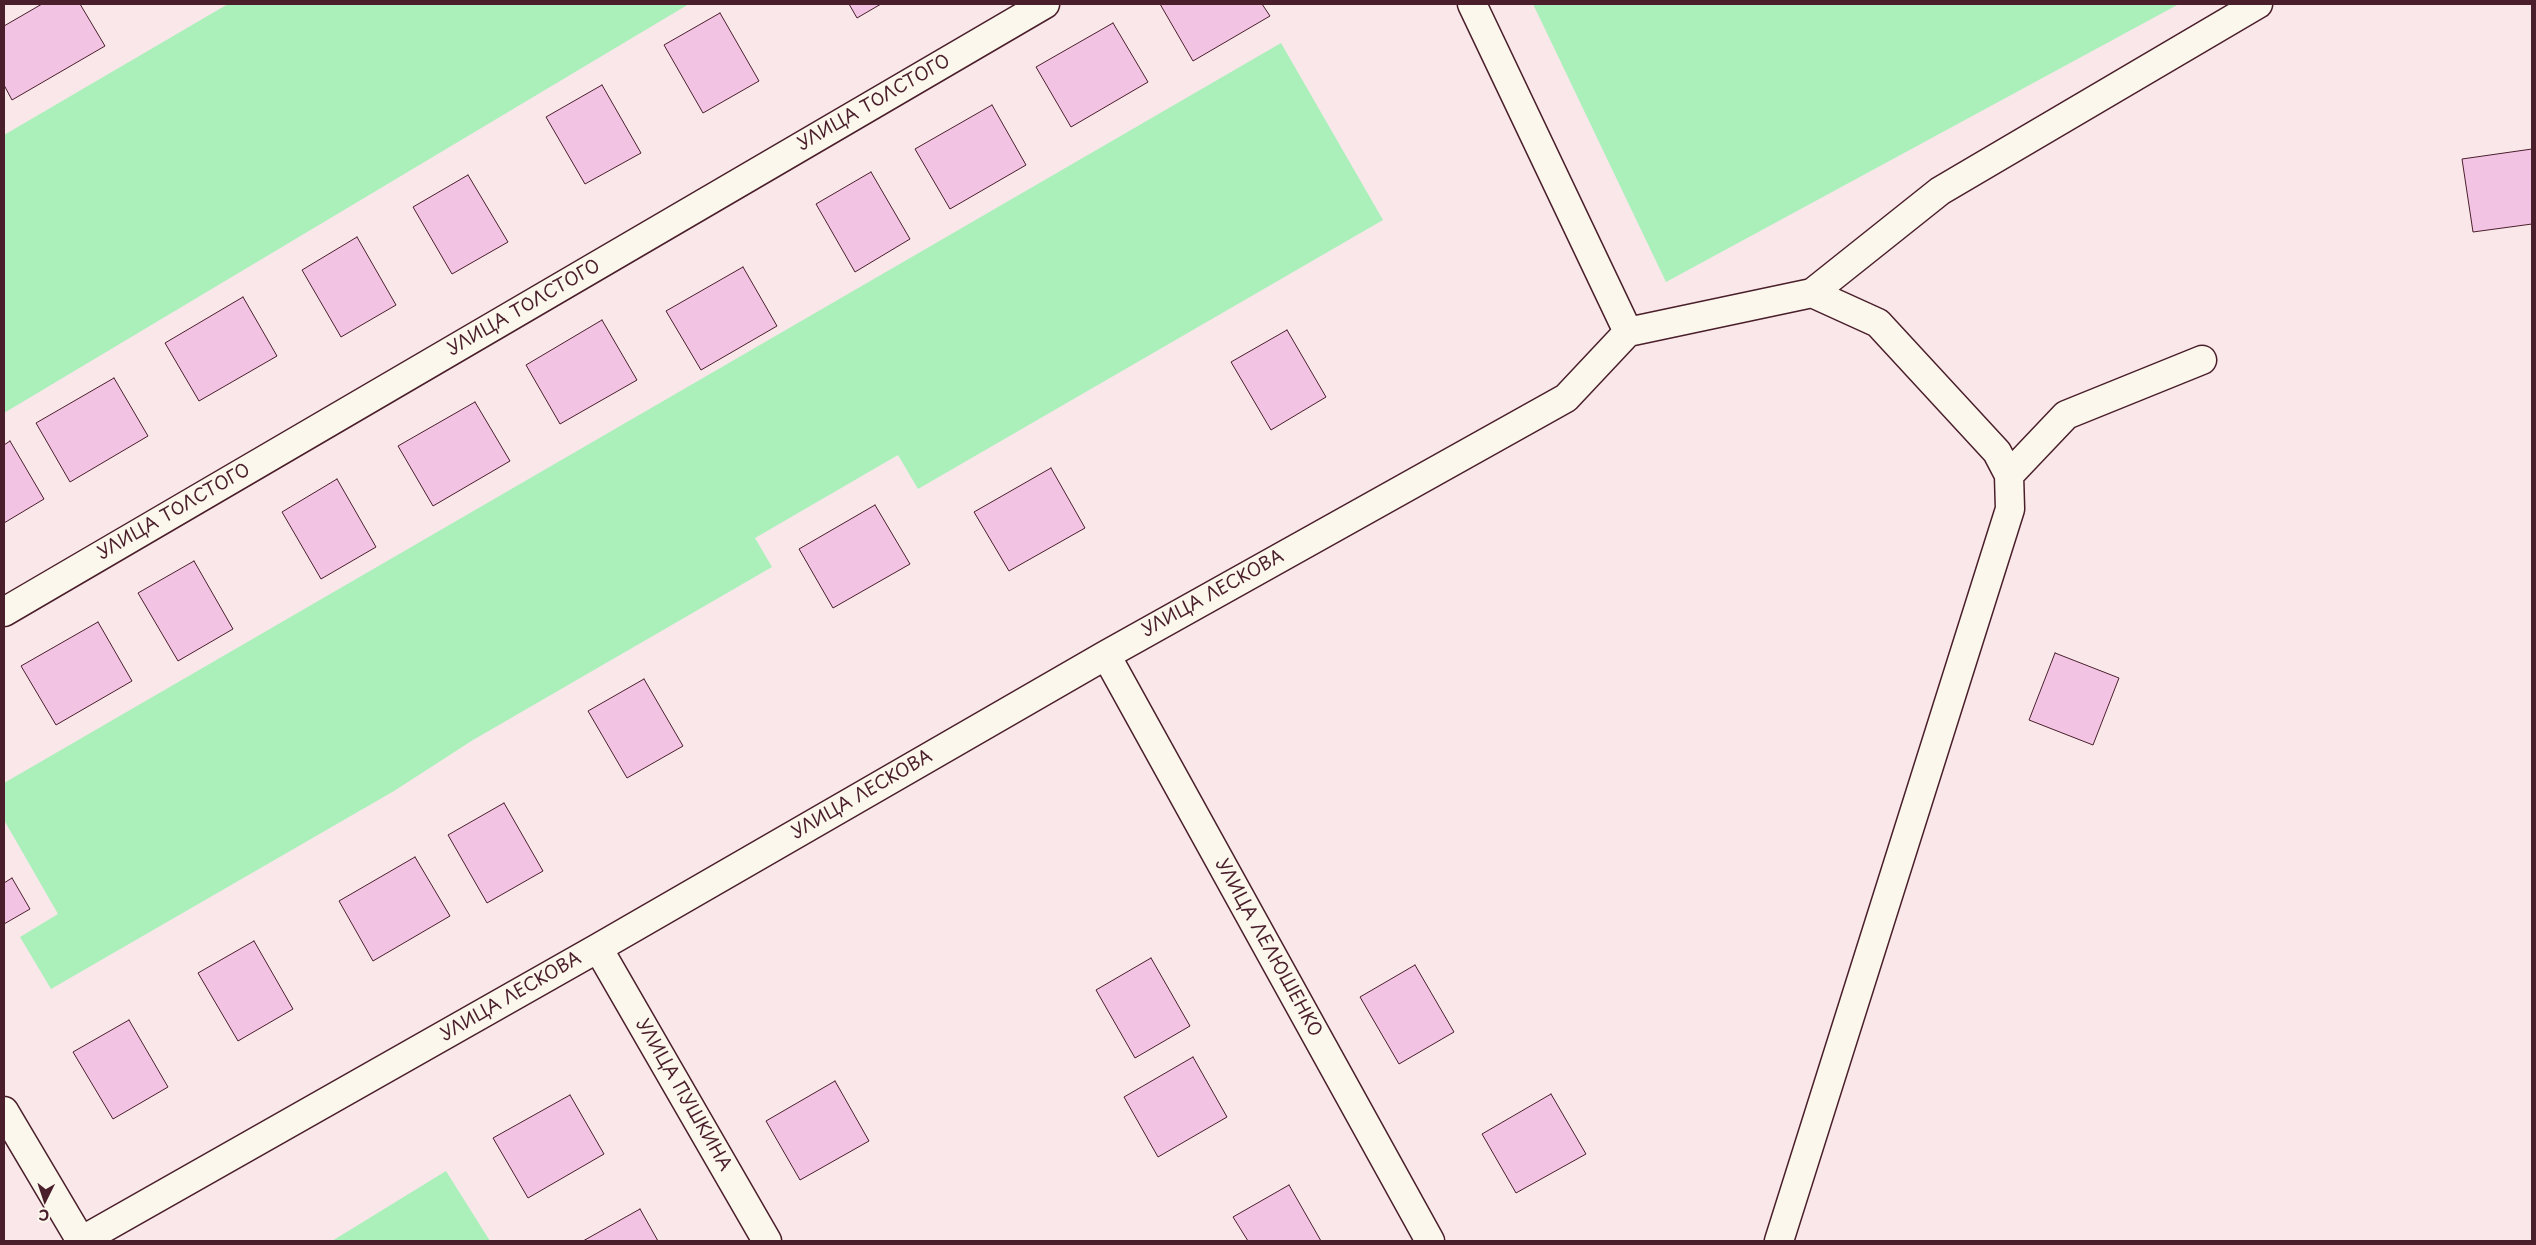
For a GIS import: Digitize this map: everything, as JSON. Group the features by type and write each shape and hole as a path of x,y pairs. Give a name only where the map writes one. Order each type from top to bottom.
{"street":[{"name":"УЛИЦА ТОЛСТОГО","path":"4,612 1045,4"},
{"path":"1472,4 1628,332 1812,293 1940,191 2258,4"},
{"path":"1779,1241 2010,509 2009,475 1997,452 1878,323 1812,293"},
{"name":"УЛИЦА ЛЕСКОВА","path":"81,1241 598,948 1106,654 1566,398 1628,332"},
{"path":"2009,475 2066,415 2202,360"},
{"name":"УЛИЦА ЛЕЛЮШЕНКО","path":"1106,654 1430,1241"},
{"name":"УЛИЦА ПУШКИНА","path":"598,948 768,1241"},
{"path":"4,1111 81,1241"}],"green space":[{"path":"228,4 689,4 4,413 4,135"},
{"path":"1533,4 2179,4 1666,282"},
{"path":"1281,43 1383,220 918,489 898,455 755,538 772,567 473,740 394,791 51,989 20,937 58,914 4,820 4,783"},
{"path":"446,1171 490,1241 332,1241"}],"building":[{"path":"42,4 80,4 105,46 12,100 4,85 4,26"},
{"path":"849,4 881,4 857,18"},
{"path":"1160,4 1262,4 1270,16 1193,61"},
{"path":"720,13 759,81 703,113 664,45"},
{"path":"1113,23 1148,82 1071,127 1036,67"},
{"path":"602,85 641,153 585,184 546,117"},
{"path":"992,105 1026,165 950,209 915,149"},
{"path":"2532,149 2532,224 2473,232 2462,159"},
{"path":"871,172 910,239 855,272 816,204"},
{"path":"468,175 508,242 452,274 413,207"},
{"path":"357,237 396,305 341,337 302,270"},
{"path":"743,267 777,326 701,370 666,311"},
{"path":"243,297 277,356 199,401 165,343"},
{"path":"602,320 637,380 560,424 526,365"},
{"path":"1287,330 1326,397 1271,430 1231,362"},
{"path":"114,378 148,436 70,482 36,423"},
{"path":"475,402 510,461 433,506 398,446"},
{"path":"10,441 44,499 4,523 4,445"},
{"path":"1051,468 1085,528 1009,571 974,512"},
{"path":"337,479 376,547 321,579 282,512"},
{"path":"875,505 910,564 833,608 799,549"},
{"path":"194,561 233,629 178,661 138,593"},
{"path":"98,622 132,681 56,725 21,666"},
{"path":"2055,653 2119,678 2093,745 2029,720"},
{"path":"644,679 683,746 627,778 588,711"},
{"path":"504,803 543,871 487,903 448,835"},
{"path":"415,857 450,916 373,961 339,901"},
{"path":"12,878 30,909 4,924 4,883"},
{"path":"254,941 293,1009 238,1041 198,973"},
{"path":"1151,958 1190,1026 1135,1058 1096,990"},
{"path":"1415,965 1454,1032 1399,1064 1360,997"},
{"path":"129,1020 168,1087 113,1119 73,1052"},
{"path":"1193,1057 1227,1117 1158,1157 1124,1097"},
{"path":"835,1081 869,1141 800,1180 766,1121"},
{"path":"1551,1094 1586,1154 1516,1193 1482,1134"},
{"path":"570,1095 604,1154 528,1198 493,1138"},
{"path":"1289,1185 1321,1241 1248,1241 1233,1217"},
{"path":"640,1209 658,1241 583,1241"}]}
